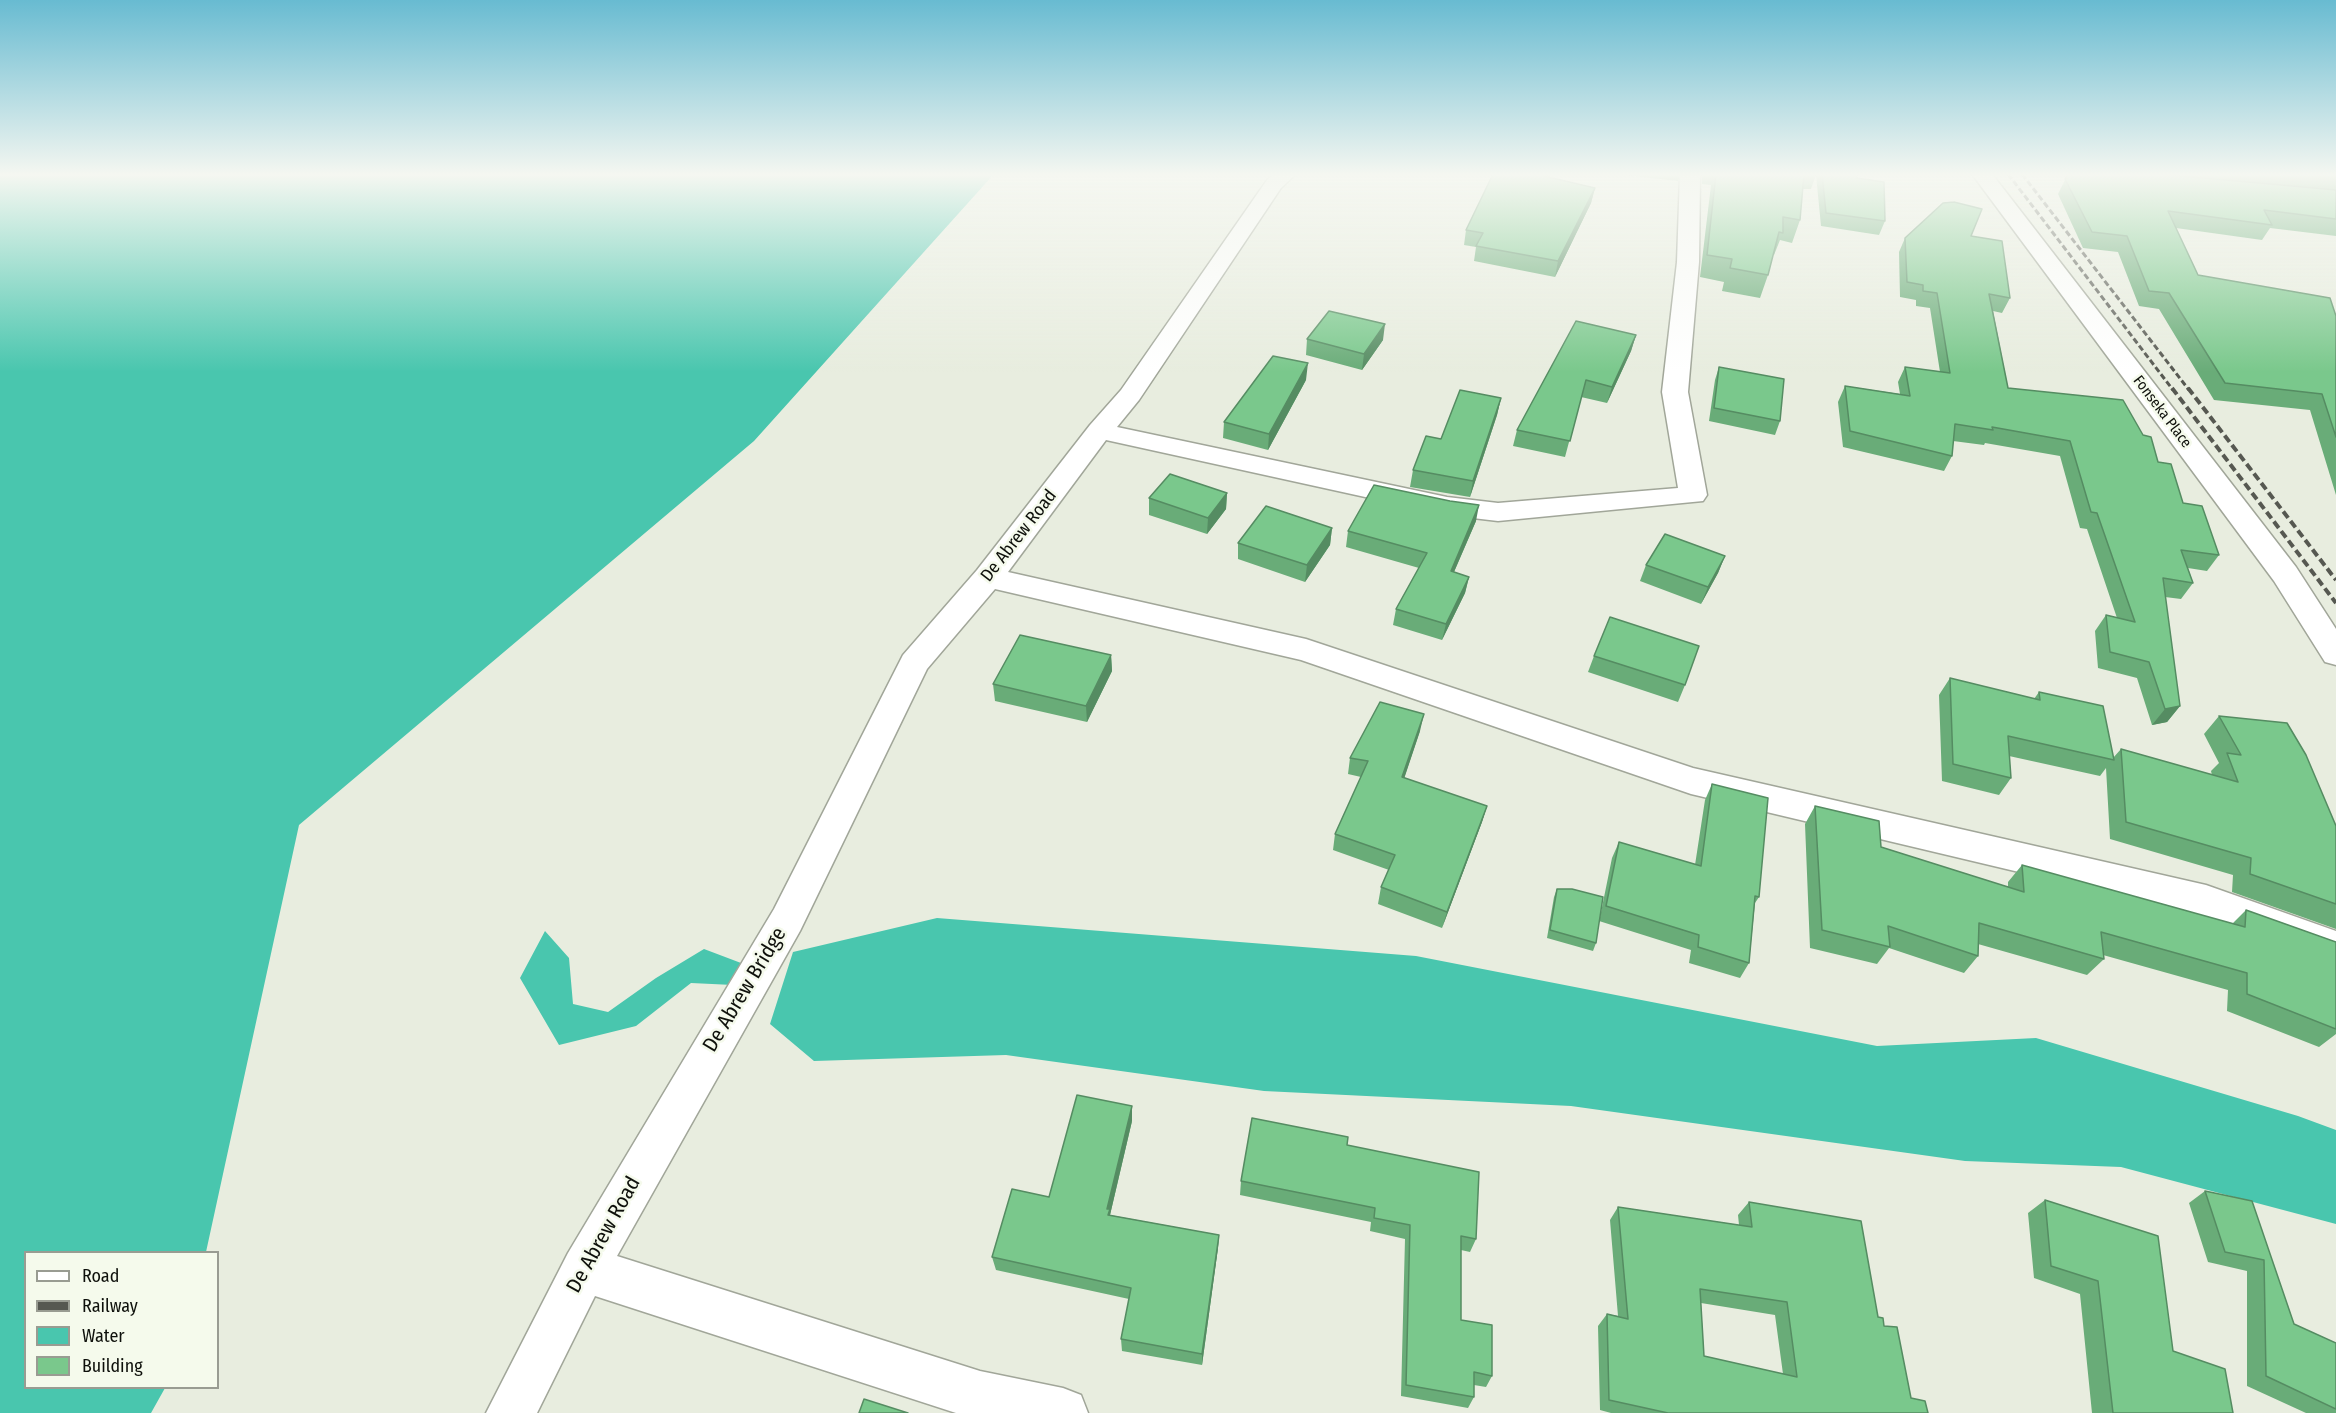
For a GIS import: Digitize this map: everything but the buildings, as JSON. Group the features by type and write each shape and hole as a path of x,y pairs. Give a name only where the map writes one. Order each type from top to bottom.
{"street":[{"name":"De Abrew Road","path":"788,920 914,663 988,577 1099,431 1130,395 1236,240"},
{"path":"1099,431 1447,506 1498,512 1693,495 1675,392 1689,240"},
{"name":"Fonseka Place","path":"2032,240 2285,574 2336,654"},
{"path":"988,577 1306,650 1691,781 2205,901 2336,948"},
{"name":"De Abrew Bridge","path":"703,1061 788,920"},
{"name":"De Abrew Road","path":"511,1413 584,1269 703,1061"},
{"path":"584,1269 980,1396 1063,1413"}],"water":[{"path":"0,240 935,240 754,441 299,825 206,1251 24,1251 24,1389 164,1389 151,1413 0,1413"},
{"path":"937,918 1416,956 1877,1046 2036,1038 2298,1116 2336,1130 2336,1224 2121,1167 1965,1161 1571,1106 1264,1091 1006,1055 814,1061 770,1024 793,952"},
{"path":"545,931 569,958 573,1004 608,1012 656,978 704,949 741,963 733,985 691,983 636,1026 559,1045 520,978"}],"railway":[{"path":"2058,240 2173,390"},
{"path":"2073,240 2189,390"},
{"path":"2172,388 2336,603"},
{"path":"2188,388 2336,580"}]}
